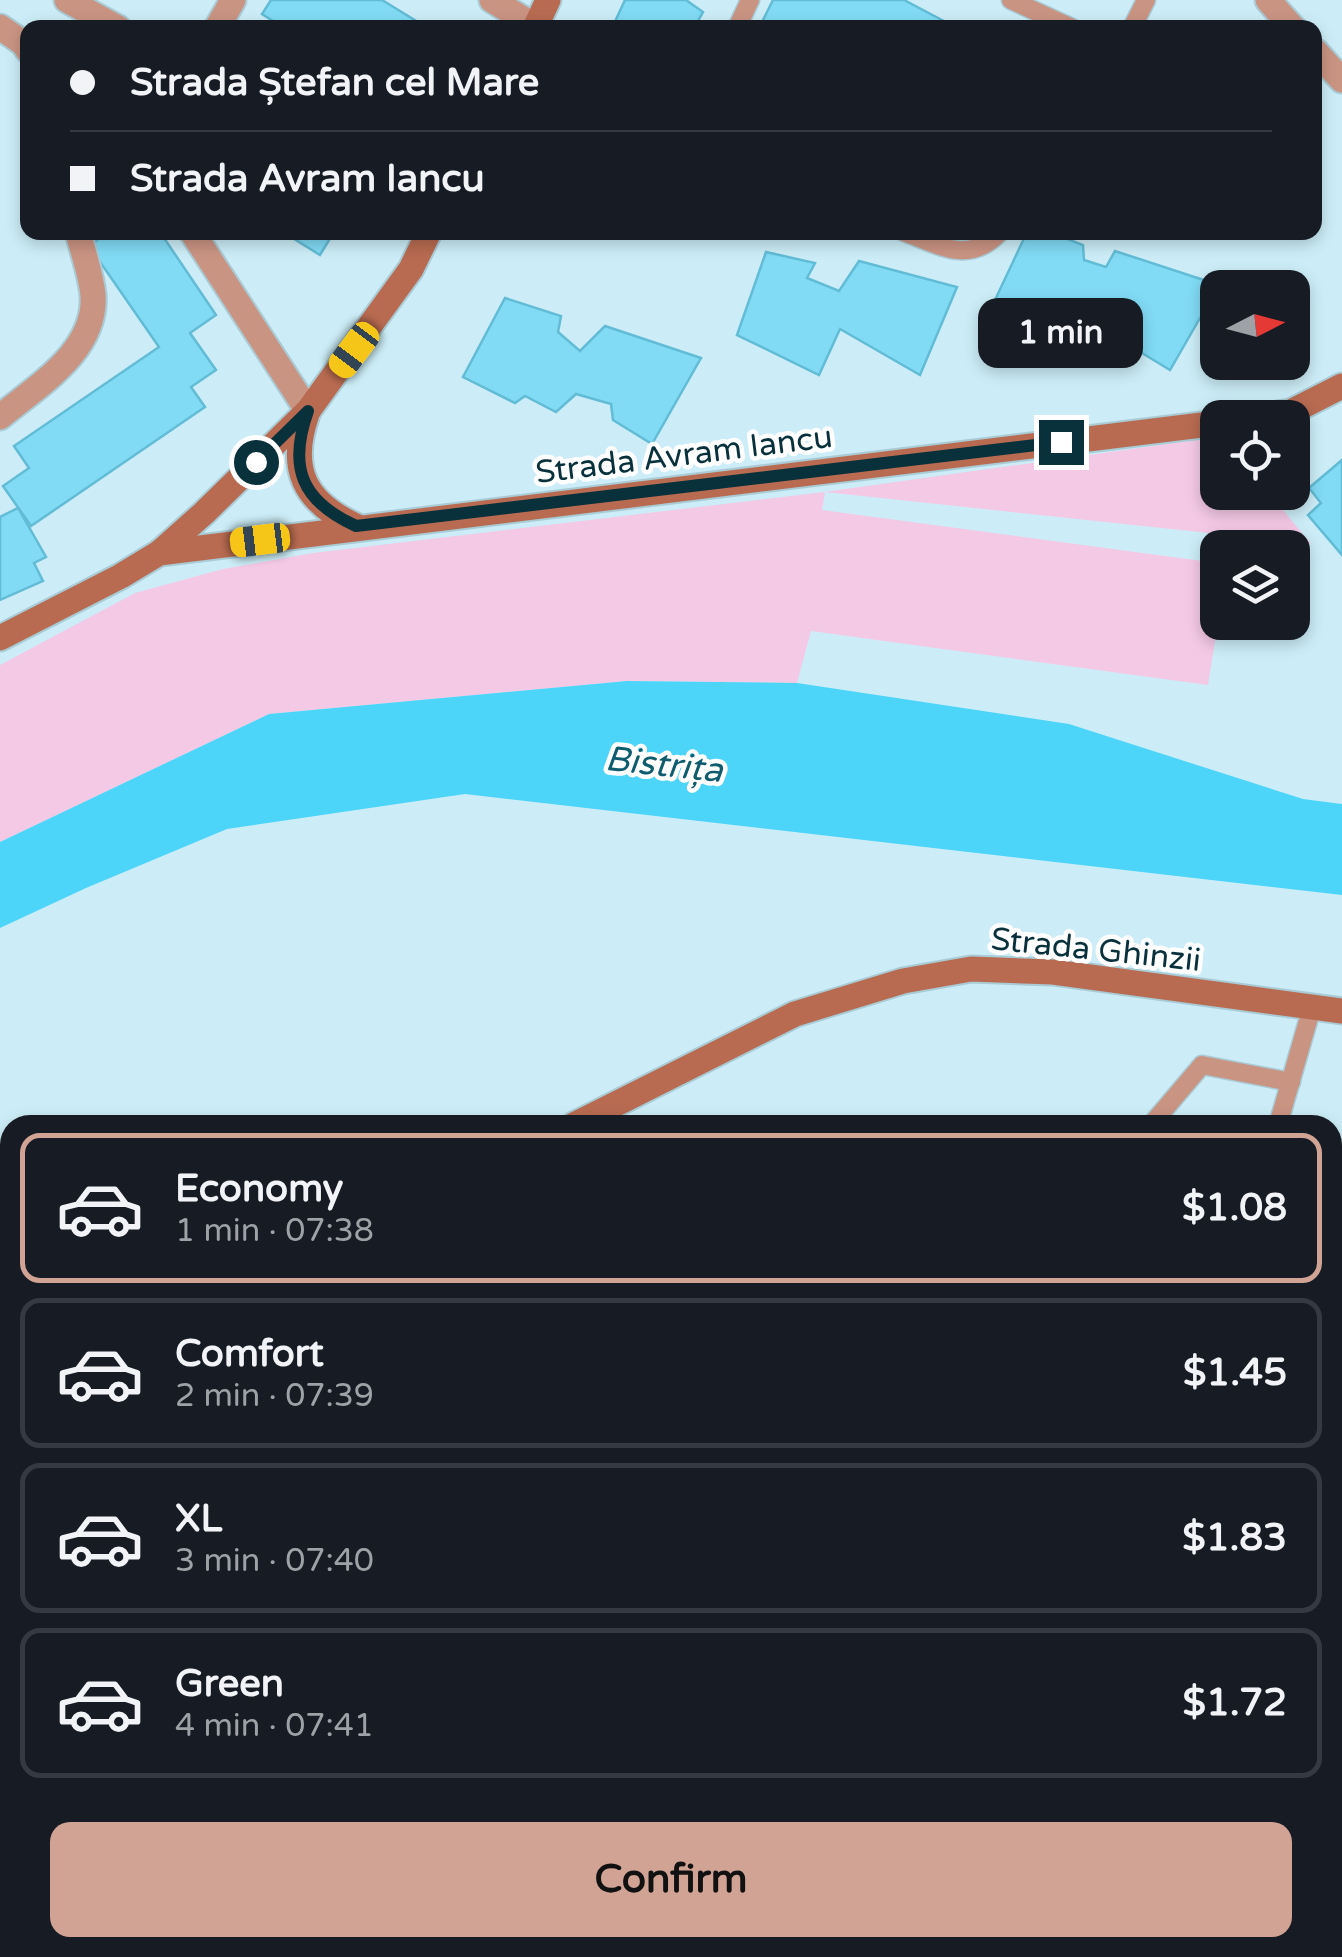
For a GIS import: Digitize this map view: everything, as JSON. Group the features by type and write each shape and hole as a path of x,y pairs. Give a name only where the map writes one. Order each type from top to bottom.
{"street":[{"path":"66,0 103,20"},
{"path":"492,0 525,20"},
{"path":"1268,0 1286,20"},
{"path":"1322,59 1342,80"},
{"path":"0,417 65,363 90,328 93,296 80,240"},
{"path":"197,240 308,411"},
{"path":"0,638 159,553 308,411 411,269 426,240"},
{"path":"1310,402 1342,386"},
{"path":"308,411 298,438 299,467 310,493 330,514 356,526"},
{"name":"Strada Avram Iancu","path":"159,553 1200,425"},
{"name":"Strada Ghinzii","path":"594,1115 795,1014 903,981 971,968 1053,972 1342,1011"}],"lane":[{"path":"1011,0 1055,20"},
{"path":"925,240 956,252 986,247 993,240"},
{"path":"1281,1115 1312,1007"},
{"path":"1160,1115 1202,1065 1291,1082"}],"shaded area":[{"path":"1200,439 1200,510 1283,510 1299,530 1200,532 825,492 822,510 1200,561 1200,640 1215,640 1208,685 811,631 797,683 627,681 269,714 0,842 0,665 135,593 223,569 313,553 824,492"}],"water":[{"name":"Bistrița","path":"627,681 797,683 1069,724 1303,799 1342,804 1342,895 465,794 227,829 0,928 0,842 269,714"}],"building":[{"path":"271,0 382,0 415,20 271,20 262,14"},
{"path":"625,0 686,0 703,12 698,20 616,20"},
{"path":"773,0 904,0 942,20 763,20"},
{"path":"97,240 165,240 216,315 190,333 216,370 191,387 205,407 31,526 3,486 29,468 14,446 159,347 89,246"},
{"path":"296,240 329,240 320,255"},
{"path":"1023,240 1070,240 1083,245 1084,260 1106,267 1115,251 1200,279 1200,318 1170,370 1129,345 1134,334 1092,319 1080,340 996,298"},
{"path":"766,252 815,263 807,278 839,291 859,261 957,287 920,375 840,329 819,375 737,335"},
{"path":"505,298 561,316 558,332 580,351 605,326 701,358 652,444 613,420 611,404 576,394 556,412 525,396 515,403 463,377"},
{"path":"1342,460 1342,555 1308,515 1321,503 1310,487"},
{"path":"18,508 46,557 34,563 43,581 0,600 0,517"}],"route":[{"path":"256,462 308,411 298,438 299,467 310,493 330,514 356,526 1061,442"}]}
